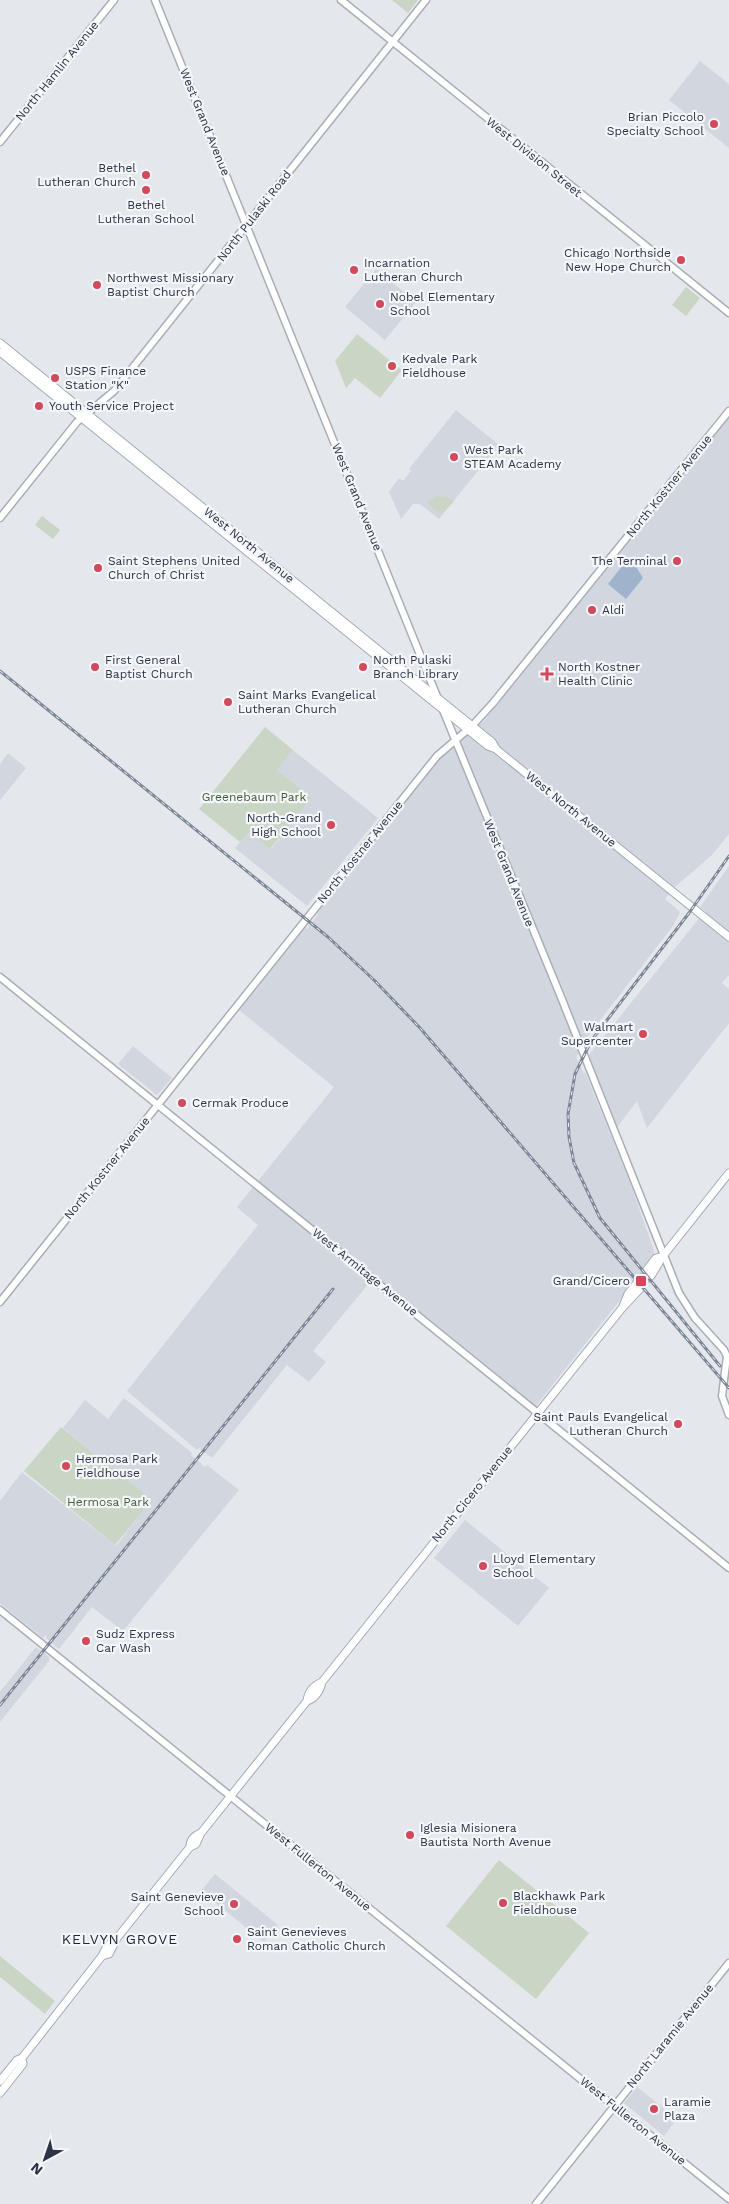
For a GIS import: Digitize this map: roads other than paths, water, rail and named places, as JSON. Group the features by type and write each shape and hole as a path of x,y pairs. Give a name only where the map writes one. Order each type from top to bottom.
{"main road":[{"name":"North Hamlin Avenue","path":"0,142 114,0"},
{"name":"West Grand Avenue","path":"155,0 455,739 558,995 563,1013 566,1015 579,1046 583,1062 587,1065 663,1256 679,1293 689,1310 727,1354 729,1362 724,1403"},
{"name":"West Division Street","path":"341,0 729,312"},
{"name":"North Pulaski Road","path":"0,518 84,415 114,391 426,0"},
{"name":"West North Avenue","path":"0,343 84,415 443,711 470,728"},
{"name":"West North Avenue","path":"0,352 84,415 438,698 488,746 496,749 646,870 648,875 675,897 718,931 726,935"},
{"name":"North Kostner Avenue","path":"0,1302 437,756 470,728 493,704 729,411"},
{"name":"West Armitage Avenue","path":"0,977 729,1568"},
{"path":"648,1273 656,1258 663,1256 729,1173"},
{"name":"North Cicero Avenue","path":"0,2081 17,2060 22,2058 102,1956 104,1950 117,1938 190,1848 190,1842 195,1835 201,1833 307,1701 308,1694 314,1686 322,1682 538,1413 623,1306 628,1294 638,1286"},
{"name":"West Grand Avenue","path":"727,1354 722,1386 724,1403 729,1415"},
{"name":"West Fullerton Avenue","path":"0,1610 729,2199"},
{"name":"North Laramie Avenue","path":"536,2204 729,1963"},
{"name":"North Cicero Avenue","path":"0,2093 23,2064 22,2058"}],"water":[{"path":"627,560 635,565 643,578 626,599 608,584"}],"tunnel":[{"path":"636,1284 646,1271"},
{"path":"640,1289 651,1276"}],"railway":[{"path":"0,671 328,937 375,981 420,1028 729,1388"},
{"path":"720,1366 600,1218 574,1163 569,1137 568,1114 575,1074 591,1041 689,913 729,856"},
{"path":"0,1705 333,1289"}],"place":[{"name":"Brian Piccolo Specialty School","path":"714,124"},
{"name":"Bethel Lutheran Church","path":"146,175"},
{"name":"Bethel Lutheran School","path":"146,190"},
{"name":"Chicago Northside New Hope Church","path":"681,260"},
{"name":"Incarnation Lutheran Church","path":"354,270"},
{"name":"Northwest Missionary Baptist Church","path":"97,285"},
{"name":"Nobel Elementary School","path":"380,304"},
{"name":"Kedvale Park Fieldhouse","path":"392,366"},
{"name":"USPS Finance Station \"K\"","path":"55,378"},
{"name":"Youth Service Project","path":"39,406"},
{"name":"West Park STEAM Academy","path":"454,457"},
{"name":"The Terminal","path":"677,561"},
{"name":"Saint Stephens United Church of Christ","path":"98,568"},
{"name":"Aldi","path":"592,610"},
{"name":"First General Baptist Church","path":"95,667"},
{"name":"North Pulaski Branch Library","path":"363,667"},
{"name":"North Kostner Health Clinic","path":"547,674"},
{"name":"Saint Marks Evangelical Lutheran Church","path":"228,702"},
{"name":"North-Grand High School","path":"331,825"},
{"name":"Walmart Supercenter","path":"643,1034"},
{"name":"Cermak Produce","path":"182,1103"},
{"name":"Grand/Cicero","path":"641,1281"},
{"name":"Saint Pauls Evangelical Lutheran Church","path":"678,1424"},
{"name":"Hermosa Park Fieldhouse","path":"66,1466"},
{"name":"Lloyd Elementary School","path":"483,1566"},
{"name":"Sudz Express Car Wash","path":"86,1641"},
{"name":"Iglesia Misionera Bautista North Avenue","path":"410,1835"},
{"name":"Blackhawk Park Fieldhouse","path":"503,1903"},
{"name":"Saint Genevieve School","path":"234,1904"},
{"name":"Saint Genevieves Roman Catholic Church","path":"237,1939"},
{"name":"Laramie Plaza","path":"654,2109"}],"district":[{"name":"KELVYN GROVE","path":"120,1939"}],"park label":[{"name":"Greenebaum Park","path":"254,797"},
{"name":"Hermosa Park","path":"108,1502"}]}
